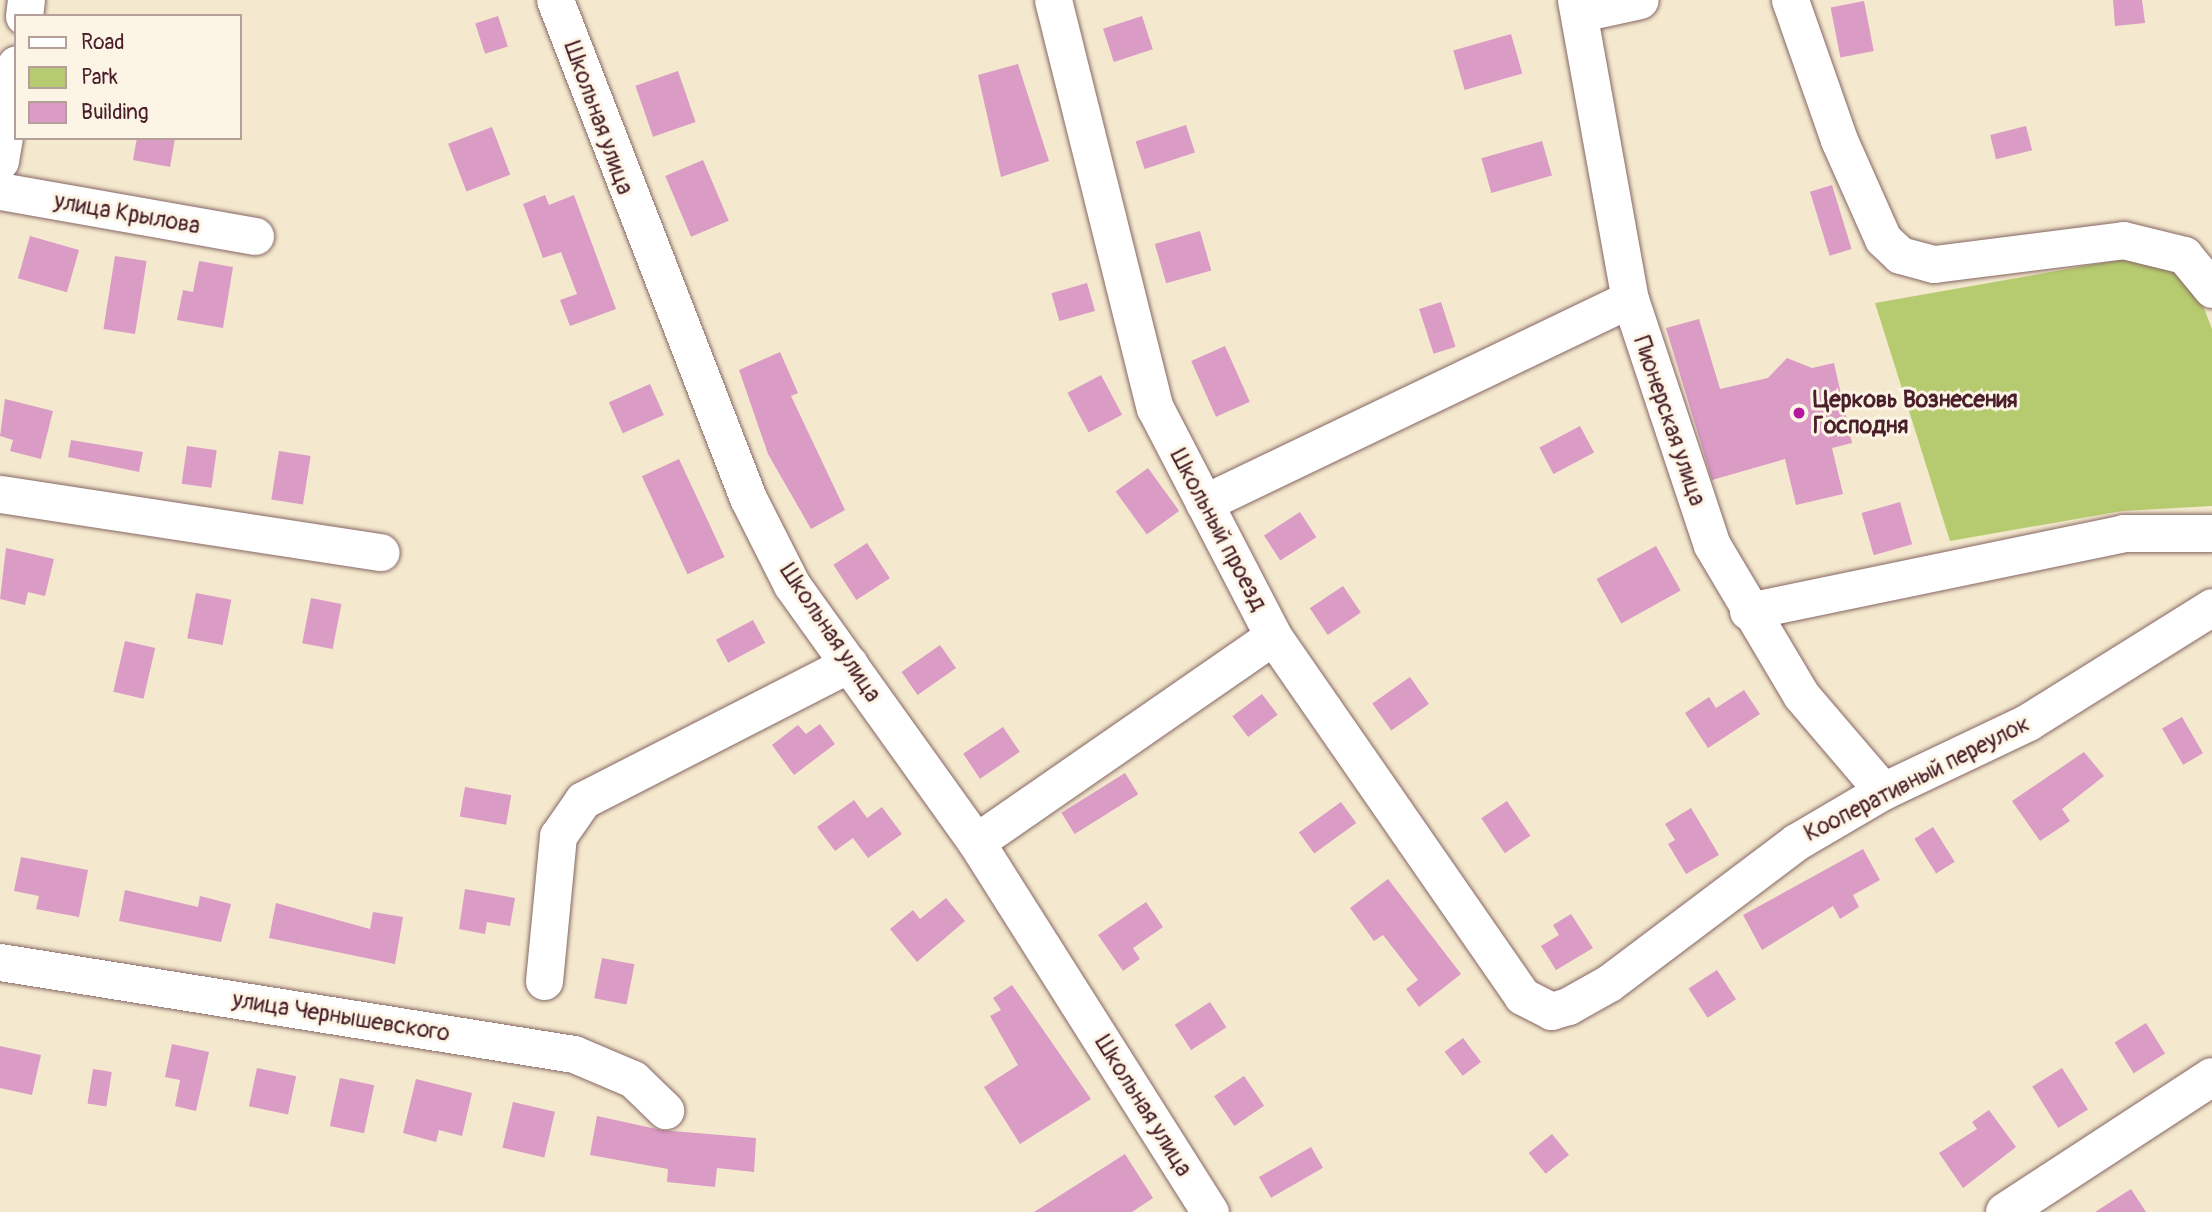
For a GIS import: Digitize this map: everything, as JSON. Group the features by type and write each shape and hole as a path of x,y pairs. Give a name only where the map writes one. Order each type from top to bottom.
{"main road":[{"path":"2005,1212 2212,1077"}],"street":[{"name":"Школьная улица","path":"555,0 748,498 792,585 976,842 1210,1212"},
{"name":"Школьный проезд","path":"1053,0 1155,408 1273,636 1522,996"},
{"path":"1579,6 1640,0"},
{"path":"1790,0 1839,140 1883,239 1900,255 1934,264 2123,240 2184,255 2212,289"},
{"name":"Пионерская улица","path":"1579,6 1630,299 1712,545 1748,611 1801,695 1883,791"},
{"path":"0,161 14,76"},
{"name":"улица Крылова","path":"0,191 255,236"},
{"path":"1204,503 1630,299"},
{"path":"0,494 381,552"},
{"path":"1748,611 2123,533 2212,533"},
{"name":"Кооперативный переулок","path":"1522,996 1551,1011 1609,983 1796,842 1883,791 2028,722 2212,607"},
{"path":"976,842 1273,636"},
{"path":"544,981 558,836 583,800 849,664"},
{"name":"улица Чернышевского","path":"0,962 574,1054 634,1079 665,1110"}],"green space":[{"path":"2158,253 2202,303 2212,329 2212,506 2122,511 1950,541 1875,303"}],"building":[{"path":"2113,0 2142,0 2145,23 2115,26"},
{"path":"1864,1 1874,51 1840,58 1831,7"},
{"path":"498,16 508,46 485,54 475,23"},
{"path":"1142,16 1153,49 1114,62 1103,29"},
{"path":"1511,34 1522,73 1465,90 1453,51"},
{"path":"1018,64 1049,161 1001,177 978,75"},
{"path":"678,71 696,122 653,137 635,86"},
{"path":"1186,125 1195,153 1145,169 1136,141"},
{"path":"2026,126 2032,150 1996,159 1990,135"},
{"path":"492,127 510,175 466,191 448,144"},
{"path":"137,140 175,140 170,167 133,160"},
{"path":"1542,141 1552,176 1491,193 1481,158"},
{"path":"703,160 729,221 691,237 665,176"},
{"path":"1832,185 1852,249 1830,256 1810,192"},
{"path":"545,195 549,205 574,195 616,309 570,326 560,300 577,294 561,252 543,258 523,204"},
{"path":"1200,231 1211,270 1166,283 1155,244"},
{"path":"30,236 79,250 67,292 18,278"},
{"path":"115,256 147,261 135,334 103,329"},
{"path":"199,261 233,267 223,328 177,320 183,290 193,292"},
{"path":"1087,283 1095,311 1059,321 1051,293"},
{"path":"1441,302 1456,347 1434,354 1419,309"},
{"path":"1699,319 1720,389 1768,378 1787,358 1812,368 1834,363 1852,443 1832,448 1843,494 1796,505 1785,459 1712,480 1666,328"},
{"path":"1225,346 1250,402 1216,417 1191,361"},
{"path":"780,352 798,393 791,396 845,510 811,529 768,454 739,370"},
{"path":"1101,375 1122,415 1089,433 1067,393"},
{"path":"650,384 664,415 623,433 609,402"},
{"path":"5,399 53,411 41,459 10,451 13,440 0,436"},
{"path":"1580,426 1594,452 1553,474 1539,448"},
{"path":"71,440 143,452 139,472 68,457"},
{"path":"187,446 217,450 211,488 182,484"},
{"path":"279,451 311,456 303,504 271,499"},
{"path":"679,459 725,557 687,574 642,476"},
{"path":"1148,468 1179,511 1147,534 1116,492"},
{"path":"1900,502 1912,544 1874,555 1862,513"},
{"path":"1300,512 1316,537 1280,561 1264,535"},
{"path":"867,543 890,578 856,600 833,565"},
{"path":"1656,546 1681,591 1621,624 1597,579"},
{"path":"6,548 54,559 45,596 28,592 25,605 0,599"},
{"path":"1343,586 1361,613 1328,635 1310,608"},
{"path":"196,593 231,600 223,645 187,638"},
{"path":"311,598 341,604 333,649 302,643"},
{"path":"753,620 765,643 728,663 716,640"},
{"path":"125,641 155,648 144,699 113,692"},
{"path":"940,645 956,668 918,695 901,672"},
{"path":"1410,677 1429,704 1391,730 1372,703"},
{"path":"1744,690 1760,714 1708,748 1685,713 1709,697 1716,708"},
{"path":"1262,694 1278,715 1248,737 1232,716"},
{"path":"2182,717 2203,753 2183,765 2162,728"},
{"path":"820,724 835,744 794,775 772,745 798,725 806,734"},
{"path":"1003,727 1020,752 980,779 963,754"},
{"path":"2084,752 2104,776 2062,809 2070,821 2040,841 2012,801"},
{"path":"1125,773 1138,794 1075,834 1061,813"},
{"path":"465,787 511,795 506,825 460,817"},
{"path":"854,800 867,818 882,807 902,834 868,858 853,838 835,851 817,827"},
{"path":"1507,801 1530,836 1505,853 1481,818"},
{"path":"1341,802 1356,823 1314,854 1299,833"},
{"path":"1691,808 1719,855 1686,874 1668,844 1675,840 1665,824"},
{"path":"1933,827 1955,862 1936,873 1914,839"},
{"path":"1863,849 1880,880 1853,895 1859,907 1840,919 1833,906 1762,950 1743,915"},
{"path":"21,857 88,870 79,917 36,909 39,896 14,891"},
{"path":"1388,879 1461,974 1419,1007 1406,989 1418,980 1383,935 1374,941 1350,908"},
{"path":"465,889 515,898 510,926 487,922 485,934 459,929"},
{"path":"125,890 198,907 200,896 231,904 221,942 119,921"},
{"path":"946,898 965,921 917,962 890,929 913,910 920,919"},
{"path":"1146,902 1163,927 1133,948 1140,959 1123,971 1098,935"},
{"path":"276,903 370,929 373,912 403,917 395,964 269,938"},
{"path":"1571,914 1593,948 1556,970 1541,946 1559,935 1553,925"},
{"path":"602,958 634,964 627,1005 594,998"},
{"path":"1717,970 1736,999 1708,1018 1688,989"},
{"path":"1012,985 1091,1099 1020,1144 984,1087 1018,1065 990,1016 1001,1010 993,998"},
{"path":"1210,1002 1226,1027 1191,1050 1175,1025"},
{"path":"2146,1023 2165,1054 2134,1073 2115,1043"},
{"path":"1463,1038 1481,1062 1463,1076 1445,1052"},
{"path":"172,1044 209,1052 196,1111 175,1106 180,1080 165,1077"},
{"path":"0,1046 41,1055 32,1095 0,1088"},
{"path":"257,1068 296,1076 288,1114 249,1106"},
{"path":"2062,1068 2088,1110 2058,1128 2032,1087"},
{"path":"93,1069 112,1072 106,1107 88,1104"},
{"path":"1244,1076 1264,1106 1234,1126 1214,1096"},
{"path":"340,1078 374,1085 364,1133 330,1126"},
{"path":"416,1079 472,1093 462,1136 439,1130 436,1142 403,1133"},
{"path":"513,1102 555,1112 544,1157 502,1148"},
{"path":"1989,1110 2016,1147 1963,1188 1939,1153 1977,1129 1972,1122"},
{"path":"597,1116 661,1130 756,1138 754,1172 717,1168 715,1187 667,1182 668,1169 590,1155"},
{"path":"1552,1134 1569,1155 1546,1174 1529,1153"},
{"path":"1311,1147 1323,1168 1271,1198 1259,1177"},
{"path":"1125,1154 1153,1198 1132,1212 1034,1212"},
{"path":"2131,1189 2146,1212 2095,1212"}],"place":[{"name":"Церковь Вознесения Господня","path":"1799,413"}]}
